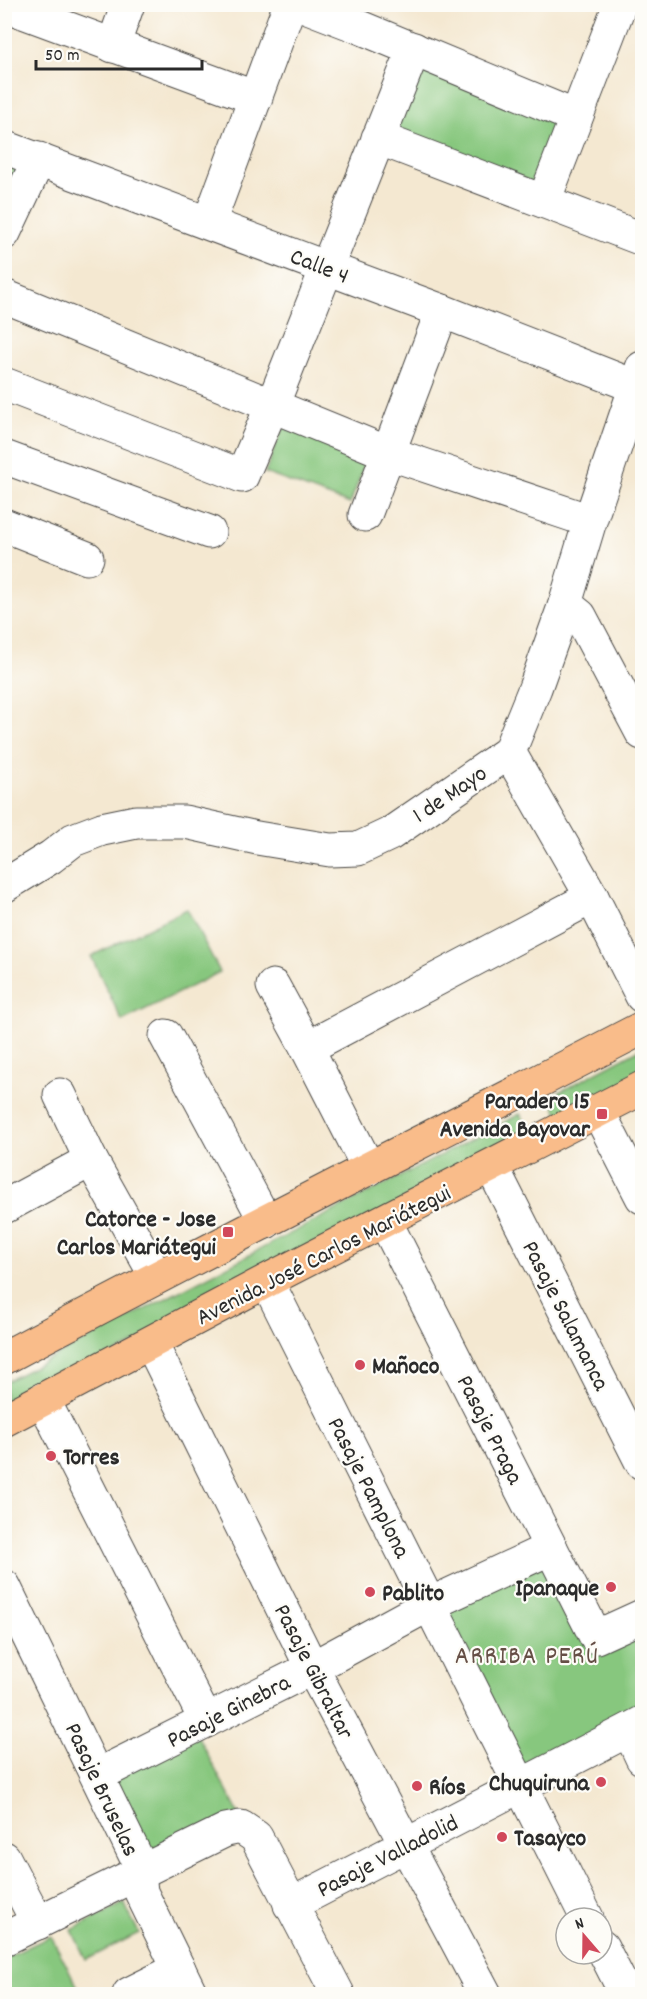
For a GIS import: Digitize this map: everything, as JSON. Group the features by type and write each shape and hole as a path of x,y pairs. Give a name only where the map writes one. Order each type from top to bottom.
{"main road":[{"path":"4,1358 156,1276 266,1222 642,1028"},
{"path":"528,1087 553,1134"},
{"name":"Avenida José Carlos Mariátegui","path":"4,1420 267,1281 642,1088"}],"street":[{"path":"113,45 128,4"},
{"path":"209,223 290,4"},
{"path":"300,4 361,15 414,49 576,117"},
{"path":"544,201 620,4"},
{"path":"6,8 256,98"},
{"path":"4,384 242,476 414,49"},
{"path":"378,138 642,239"},
{"name":"Calle 4","path":"4,147 442,311 640,381"},
{"path":"4,233 39,159"},
{"path":"4,296 388,453 590,521"},
{"path":"365,515 442,311"},
{"name":"1 de Mayo","path":"4,886 33,869 73,840 102,829 136,822 185,822 257,838 330,850 358,849 390,834 508,752 535,688 565,604 590,521 640,381"},
{"path":"4,457 209,532"},
{"path":"4,525 87,558"},
{"path":"565,604 580,616 642,733"},
{"path":"508,752 592,897 642,996"},
{"path":"307,1048 592,897"},
{"path":"273,986 369,1169"},
{"path":"166,1036 266,1222"},
{"path":"60,1095 91,1160 156,1276"},
{"path":"598,1111 642,1197"},
{"path":"4,1207 91,1160"},
{"name":"Pasaje Salamanca","path":"492,1167 642,1463"},
{"name":"Pasaje Praga","path":"385,1221 596,1637 642,1616"},
{"name":"Pasaje Pamplona","path":"267,1281 581,1906"},
{"name":"Pasaje Gibraltar","path":"151,1343 312,1668 485,1995"},
{"path":"43,1399 206,1721"},
{"name":"Pasaje Ginebra","path":"98,1776 312,1668 428,1605 551,1548"},
{"name":"Pasaje Bruselas","path":"4,1586 138,1861 141,1892 185,1982"},
{"name":"Pasaje Valladolid","path":"290,1905 521,1787 638,1737"},
{"path":"4,1939 226,1830 241,1827 255,1837 338,1995"},
{"path":"4,1858 38,1923"},
{"path":"612,1966 626,1995"},
{"path":"129,1995 185,1982"}],"green space":[{"path":"415,57 567,118 540,191 388,132"},
{"path":"5,154 31,165 5,222"},
{"path":"283,427 367,458 350,504 265,473"},
{"path":"187,909 220,972 122,1021 91,956"},
{"path":"642,1048 642,1075 560,1118 550,1097"},
{"path":"520,1114 532,1132 5,1412 5,1382"},
{"path":"549,1553 595,1643 642,1620 642,1718 527,1780 440,1605"},
{"path":"196,1733 239,1814 141,1863 101,1780"},
{"path":"124,1903 139,1933 86,1960 72,1930"},
{"path":"51,1936 81,1993 5,1994 5,1958"}],"place":[{"name":"Paradero 15 Avenida Bayovar","path":"602,1114"},
{"name":"Catorce - Jose Carlos Mariátegui","path":"228,1232"},
{"name":"Mañoco","path":"360,1365"},
{"name":"Torres","path":"51,1456"},
{"name":"Ipanaque","path":"611,1587"},
{"name":"Pablito","path":"370,1592"},
{"name":"Chuquiruna","path":"601,1782"},
{"name":"Ríos","path":"417,1786"},
{"name":"Tasayco","path":"502,1837"}],"district":[{"name":"ARRIBA PERÚ","path":"527,1654"}]}
